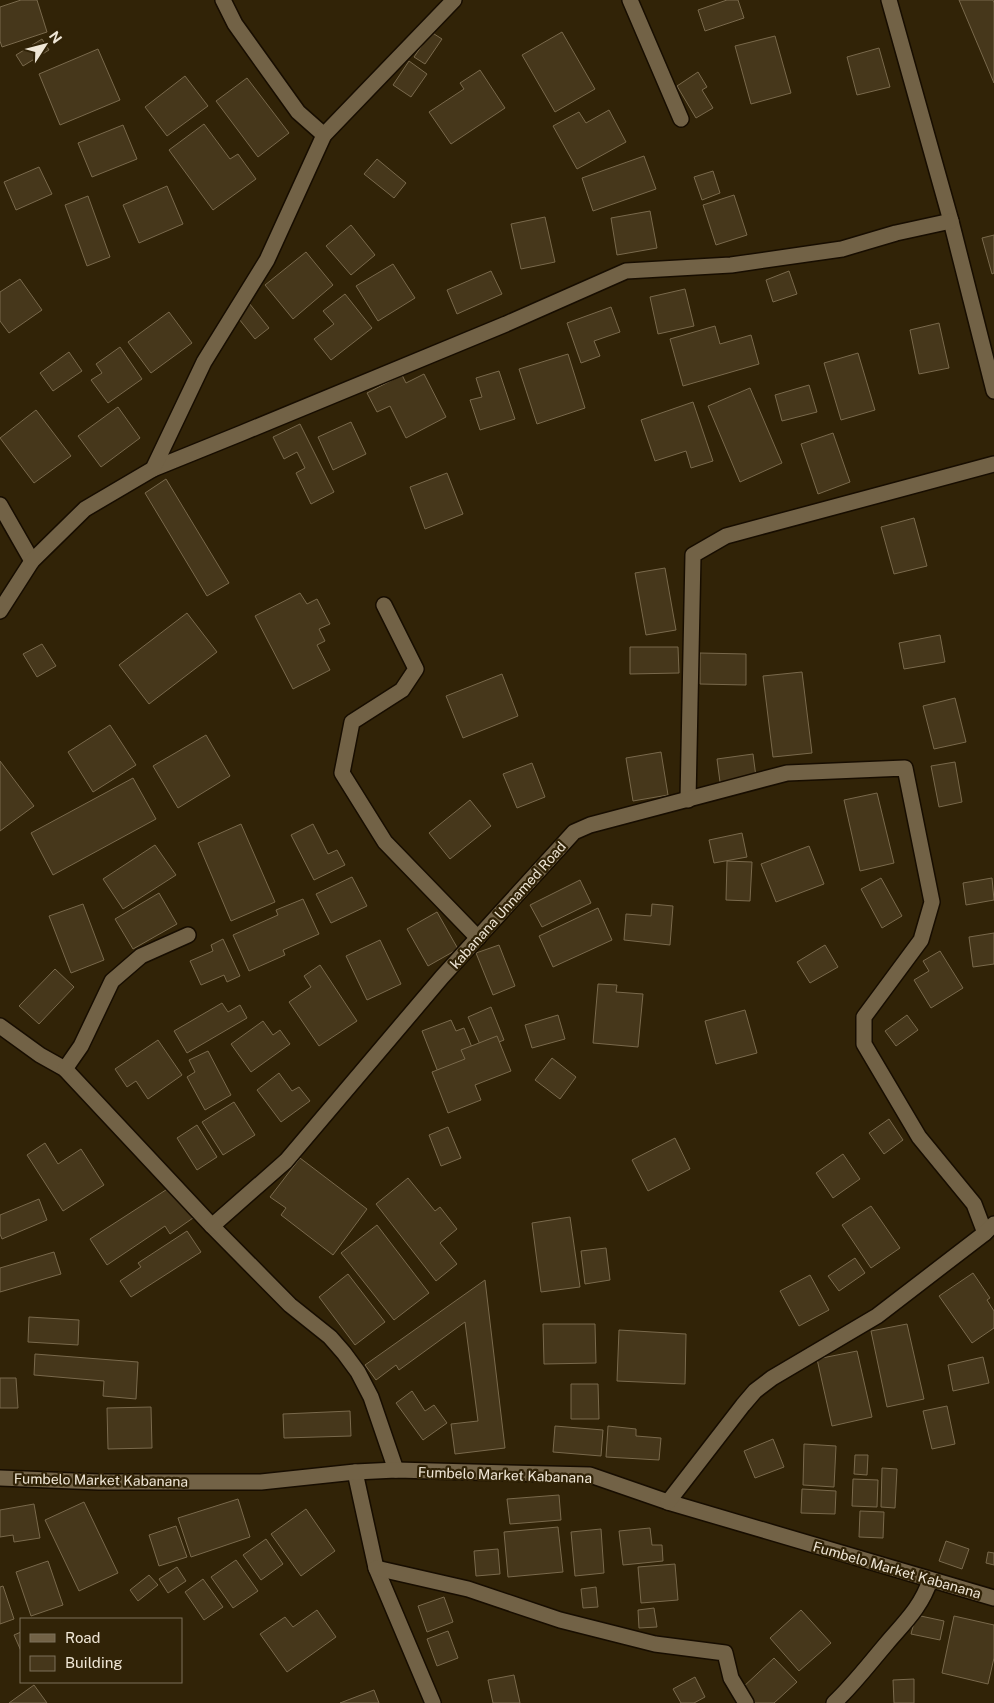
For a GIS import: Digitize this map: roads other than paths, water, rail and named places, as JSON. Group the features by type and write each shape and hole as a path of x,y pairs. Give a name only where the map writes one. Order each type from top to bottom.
{"street":[{"path":"223,0 235,24 298,112 324,135"},
{"path":"153,469 204,362 267,260 324,135 454,0"},
{"path":"630,0 681,119"},
{"path":"889,0 951,220 994,392"},
{"path":"0,611 32,560 85,509 153,469 487,332 626,271 730,265 842,249 896,233 951,220"},
{"path":"688,800 694,598 693,555 726,536 994,464"},
{"path":"0,505 32,560"},
{"path":"384,605 416,669 402,690 352,722 342,773 385,842 478,938"},
{"name":"kabanana Unnamed Road","path":"212,1226 286,1161 442,977 574,832 590,825 787,774 905,768 932,902 921,940 864,1016 864,1044 919,1137 974,1204 990,1229"},
{"path":"65,1069 81,1046 112,981 142,956 188,935"},
{"path":"0,1026 40,1055 65,1069 212,1226 290,1305 330,1337 358,1372 371,1397 396,1470"},
{"path":"668,1502 755,1392 772,1378 877,1316 990,1229"},
{"name":"Fumbelo Market Kabanana","path":"0,1478 99,1482 261,1482 355,1472 396,1470 590,1475 668,1502 994,1598"},
{"path":"355,1472 376,1568 433,1703"},
{"path":"376,1568 468,1589 560,1620 655,1644 725,1653 731,1678 746,1703"},
{"path":"834,1703 856,1682 913,1612 926,1594 930,1580"}]}
